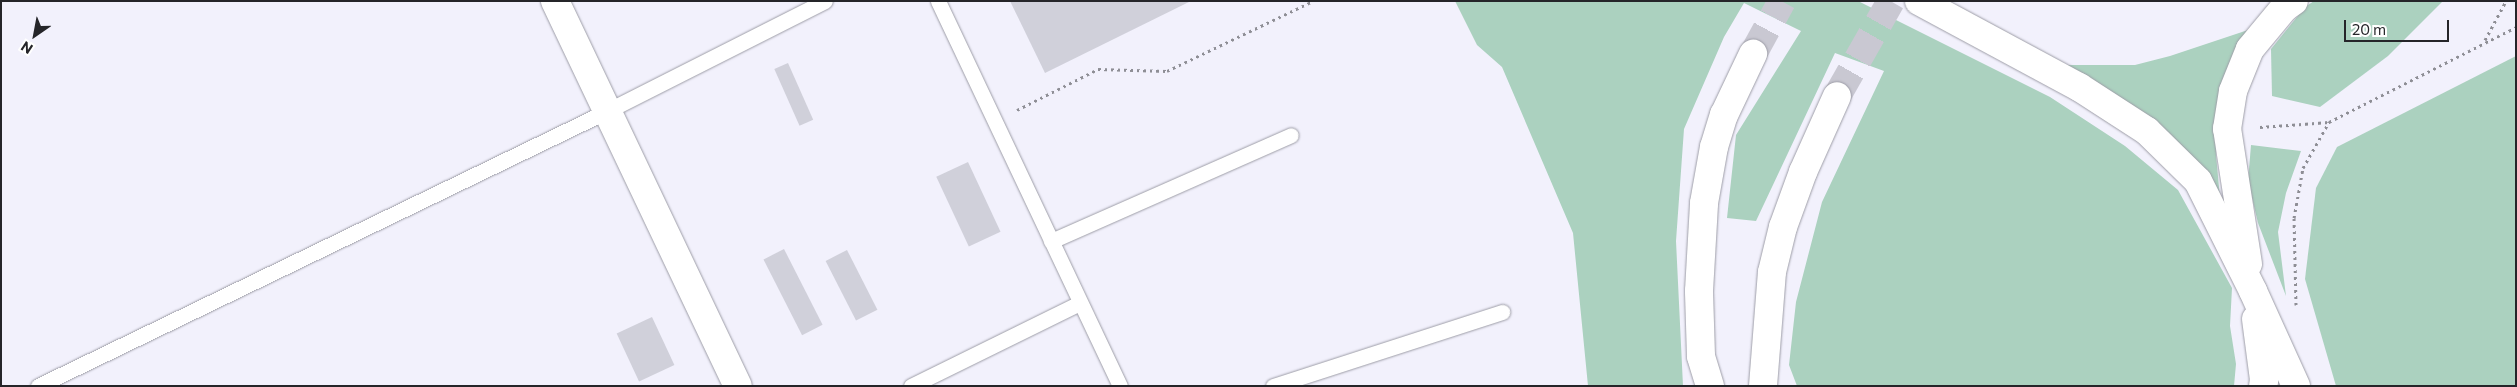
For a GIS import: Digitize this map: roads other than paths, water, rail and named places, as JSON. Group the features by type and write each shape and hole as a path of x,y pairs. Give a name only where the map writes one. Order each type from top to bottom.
{"street":[{"path":"555,1 738,386"},
{"path":"1919,1 2079,87 2147,132 2198,181 2296,386"},
{"path":"2263,386 2264,380 2252,291 2227,129 2232,91 2250,49 2284,8 2294,1"},
{"path":"1710,386 1701,356 1699,291 1704,203 1714,147 1724,115 1753,54"},
{"path":"1764,385 1772,272 1783,227 1802,172 1837,96"}],"lane":[{"path":"38,386 607,111 825,1"},
{"path":"938,1 1120,386"},
{"path":"1051,241 1291,136"},
{"path":"911,386 1080,303"},
{"path":"1273,386 1502,312"}],"tunnel":[{"path":"1753,54 1782,1"},
{"path":"1837,96 1891,1"}]}
